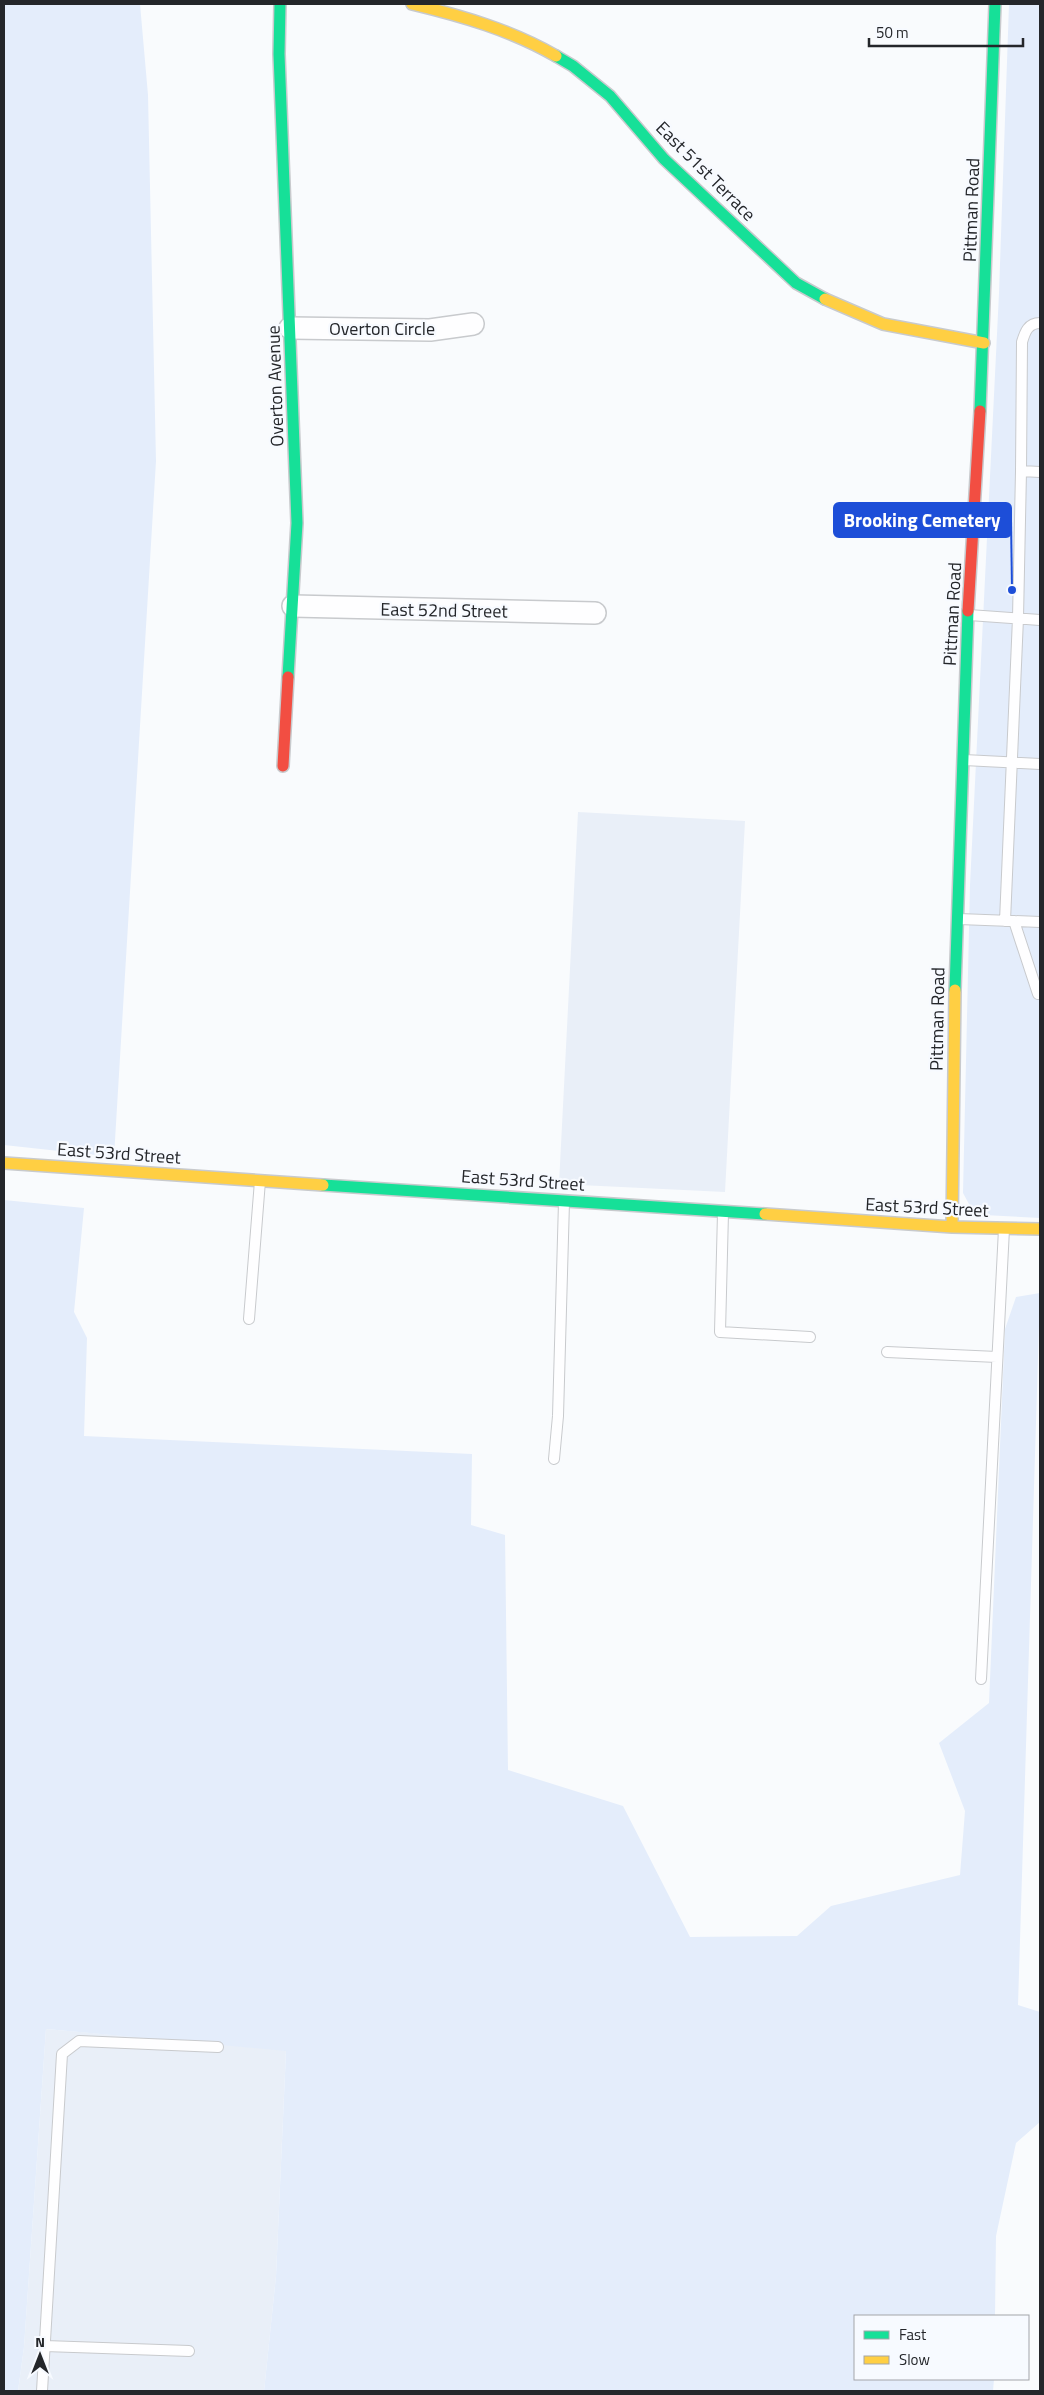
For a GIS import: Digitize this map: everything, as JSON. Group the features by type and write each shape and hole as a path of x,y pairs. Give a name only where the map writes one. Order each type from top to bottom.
{"street":[{"name":"Overton Avenue","path":"280,4 278,54 297,523 282,766"},
{"name":"East 51st Terrace","path":"412,4 472,19 532,42 573,66 610,96 664,158 796,283 833,304 883,324 984,343"},
{"name":"Pittman Road","path":"952,1227 953,1050 957,918 968,614 984,343 995,4"},
{"name":"Overton Circle","path":"290,328 430,330 473,324"},
{"name":"East 52nd Street","path":"293,606 595,614"},
{"name":"East 53rd Street","path":"4,1163 952,1227 1040,1229"}],"lane":[{"path":"1038,994 1009,921 1010,762 1018,618 1022,342 1026,329 1034,323 1040,323"},
{"path":"1021,471 1040,472"},
{"path":"968,614 1040,620"},
{"path":"963,760 1040,764"},
{"path":"957,918 1040,922"},
{"path":"249,1319 260,1180"},
{"path":"554,1459 558,1416 564,1201"},
{"path":"722,1211 720,1332 810,1337"},
{"path":"981,1680 1004,1228"},
{"path":"887,1352 997,1357"},
{"path":"42,2391 62,2054 79,2041 218,2047"},
{"path":"45,2346 189,2351"}],"shaded area":[{"path":"4,4 140,4 148,95 156,461 114,1157 4,1145"},
{"path":"1009,4 1040,4 1040,1218 984,1215 970,1206 963,1193 970,885 999,293"},
{"path":"578,812 745,821 725,1192 559,1184"},
{"path":"4,1200 84,1208 74,1312 87,1338 84,1436 472,1454 471,1525 505,1535 508,1770 623,1806 690,1937 797,1936 831,1906 960,1875 965,1811 939,1743 989,1703 1005,1329 1016,1297 1040,1293 1018,2005 1040,2012 1040,2122 1016,2143 996,2236 995,2315 854,2315 854,2380 994,2380 993,2391 264,2391 276,2276 286,2051 46,2029 24,2347 18,2391 4,2391"},
{"path":"46,2029 286,2050 276,2276 264,2391 18,2391 24,2347"}],"traffic: fast":[{"path":"280,4 279,54 297,523 288,677"},
{"path":"980,411 995,4"},
{"path":"556,56 573,66 610,96 664,159 796,283 825,299"},
{"path":"955,990 968,611"},
{"path":"323,1185 765,1214"}],"traffic: slow":[{"path":"412,4 504,31 556,56"},
{"path":"825,299 883,324 984,343"},
{"path":"952,1227 955,990"},
{"path":"4,1163 323,1185"},
{"path":"765,1214 952,1227 1040,1229"}],"traffic: jam":[{"path":"968,611 980,411"},
{"path":"283,766 288,677"}],"place":[{"name":"Brooking Cemetery","path":"1012,590"}]}
